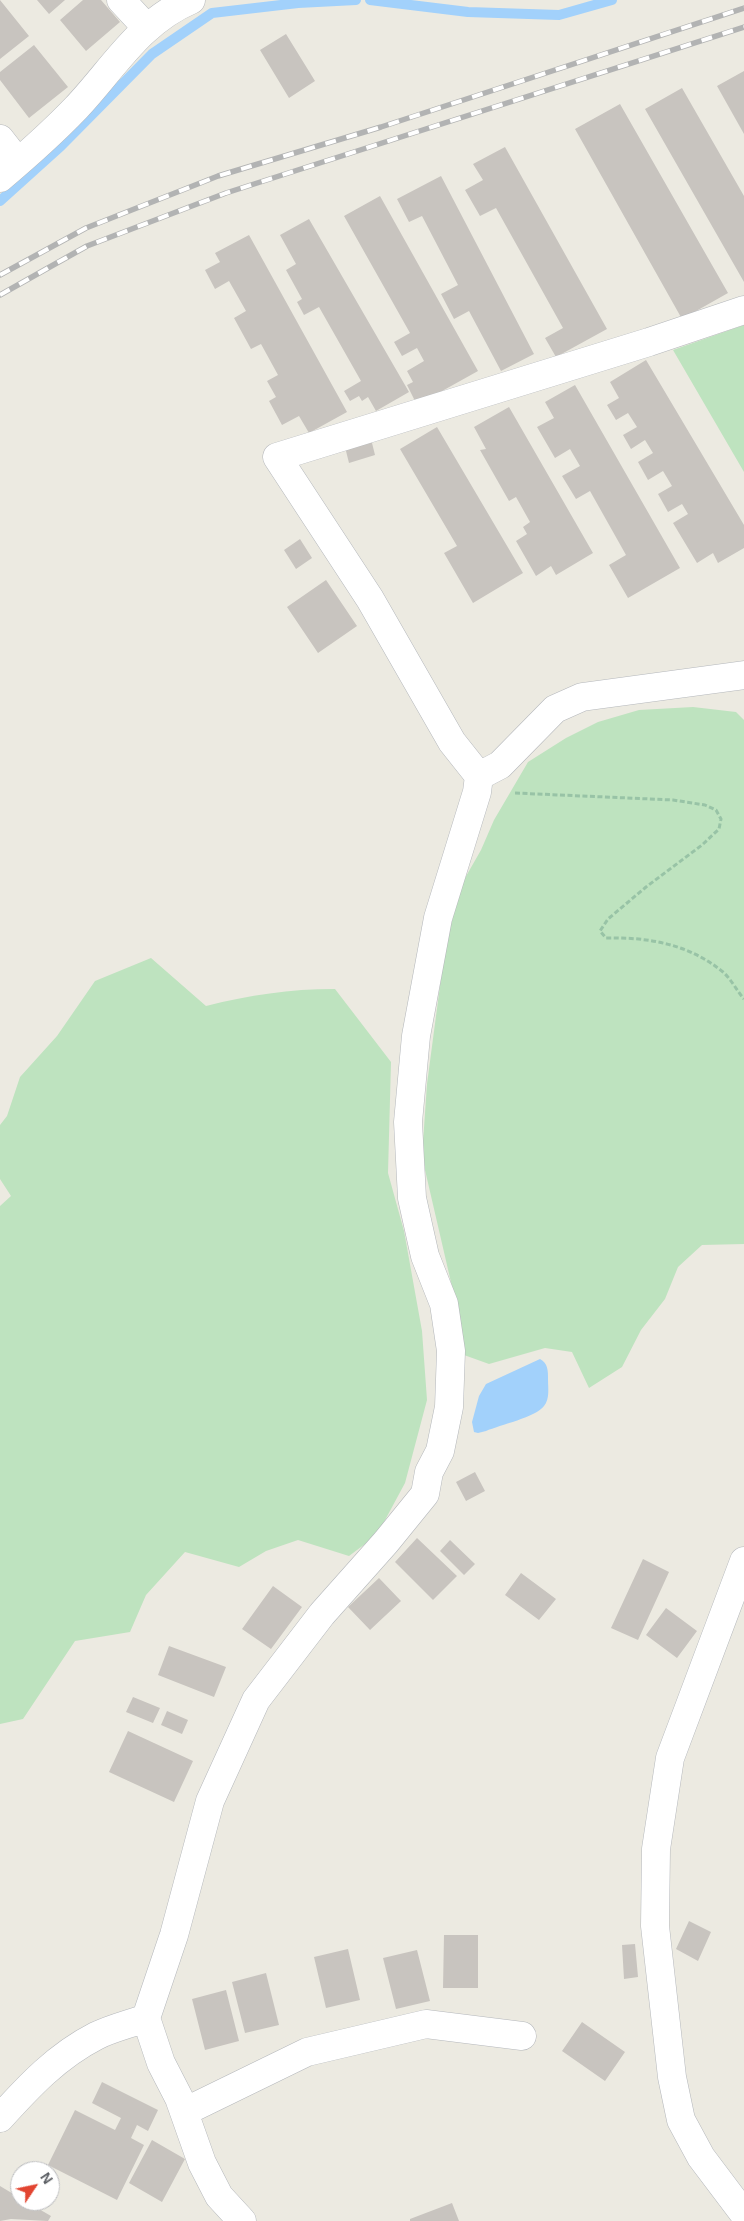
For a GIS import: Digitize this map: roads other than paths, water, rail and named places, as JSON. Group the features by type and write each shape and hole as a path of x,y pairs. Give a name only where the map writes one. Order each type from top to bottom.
{"street":[{"path":"121,0 146,27"},
{"path":"0,139 9,170 75,109 146,27 172,8 191,0"},
{"path":"478,784 370,599 277,457 649,342 744,310"},
{"path":"242,2221 218,2196 202,2164 179,2098 160,2063 146,2018 174,1934 210,1801 256,1700 322,1614 386,1542 425,1494 429,1472 440,1451 449,1407 452,1351 444,1304 425,1256 412,1198 408,1122 416,1036 438,918 478,784 500,765 555,709 582,697 744,675"},
{"path":"744,1561 670,1758 656,1849 655,1926 672,2077 682,2120 701,2157 744,2214"},
{"path":"0,2118 39,2075 70,2052 97,2036 146,2018"},
{"path":"184,2112 307,2052 426,2024 522,2036"}],"water":[{"path":"540,1359 546,1365 548,1373 548,1397 544,1406 534,1414 486,1431 474,1432 472,1422 479,1396 486,1384"}],"waterway":[{"path":"0,201 61,146 152,54 212,13 298,3 356,0"},
{"path":"370,0 468,12 559,15 612,0"}],"railway":[{"path":"0,275 86,228 218,176 381,127 744,8"},
{"path":"0,295 87,246 226,193 744,27"}]}
